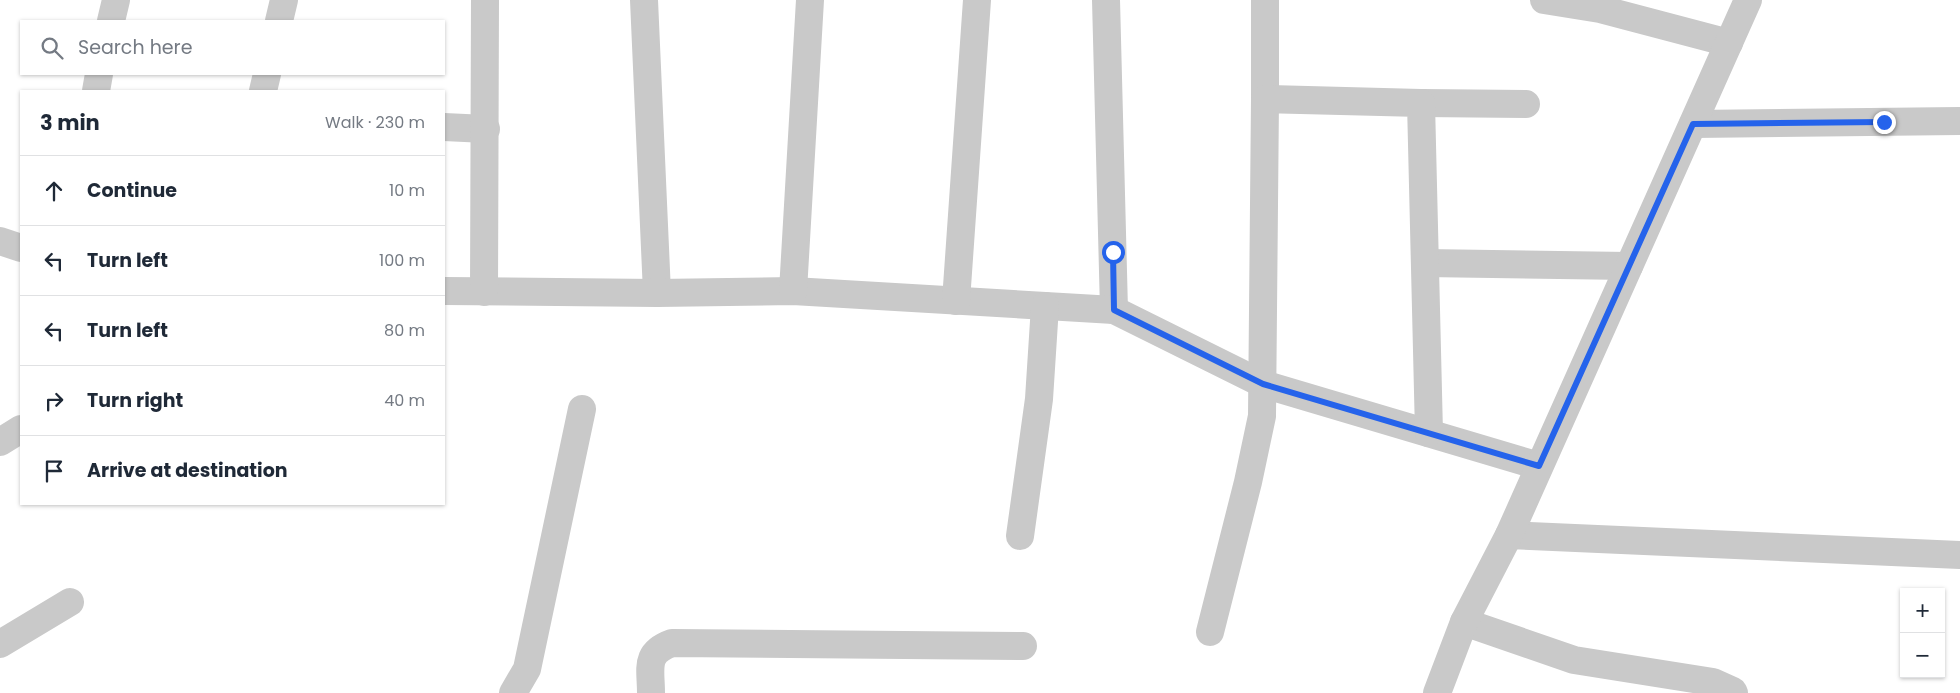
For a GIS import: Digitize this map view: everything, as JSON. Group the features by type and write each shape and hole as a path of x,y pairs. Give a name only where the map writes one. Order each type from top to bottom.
{"street":[{"path":"112,20 116,0"},
{"path":"279,20 284,0"},
{"path":"484,292 485,0"},
{"path":"644,0 657,293"},
{"path":"793,291 810,0"},
{"path":"956,301 978,0"},
{"path":"1106,0 1114,310"},
{"path":"1210,632 1248,482 1262,416 1265,0"},
{"path":"1544,0 1600,9 1729,43"},
{"path":"1437,693 1464,622 1509,535 1748,0"},
{"path":"96,90 100,75"},
{"path":"263,90 267,75"},
{"path":"1265,99 1526,104"},
{"path":"1422,103 1428,433"},
{"path":"1693,124 1960,122"},
{"path":"445,127 486,129"},
{"path":"0,242 20,248"},
{"path":"1425,263 1629,266"},
{"path":"445,291 657,293 793,291 1114,310 1263,384 1539,466"},
{"path":"1020,536 1039,399 1045,306"},
{"path":"513,693 525,681 582,409"},
{"path":"0,442 20,430"},
{"path":"1509,535 1960,555"},
{"path":"0,644 70,602"},
{"path":"1464,622 1574,660 1713,682 1734,693"},
{"path":"651,693 651,659 658,648 672,643 1023,646"}],"route":[{"path":"1113,252 1114,310 1263,384 1539,466 1693,124 1884,122"}]}
